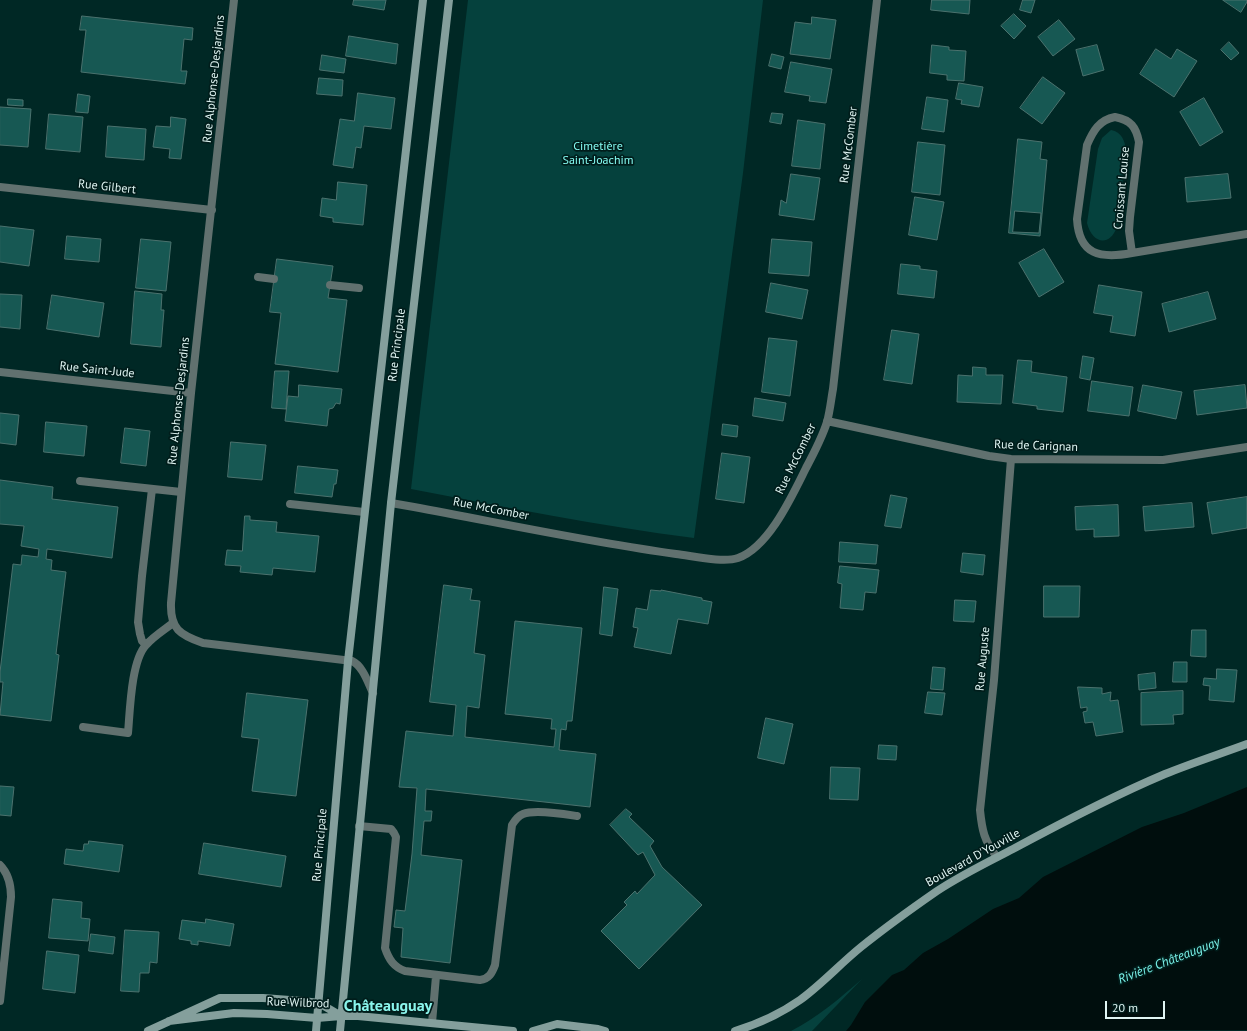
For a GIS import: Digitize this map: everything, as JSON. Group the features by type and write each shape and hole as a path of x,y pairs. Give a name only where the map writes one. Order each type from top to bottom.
{"street":[{"name":"Rue Alphonse-Desjardins","path":"173,623 170,612 191,393 234,0"},
{"name":"Rue Principale","path":"316,1031 348,661 423,0"},
{"name":"Rue Principale","path":"340,1031 391,503 449,0"},
{"name":"Rue McComber","path":"391,503 644,549 722,560 738,558 757,547 785,510 817,446 827,421 833,389 877,0"},
{"name":"Croissant Louise","path":"1132,253 1130,217 1138,142 1137,134 1132,124 1124,119 1115,117 1107,118 1100,123 1092,134 1087,145 1078,210 1078,230 1080,239 1086,247 1093,252 1108,256 1119,256 1247,234"},
{"name":"Rue Gilbert","path":"0,187 212,210"},
{"path":"258,277 274,279"},
{"path":"330,285 359,288"},
{"name":"Rue Saint-Jude","path":"0,372 191,393"},
{"name":"Rue de Carignan","path":"827,421 989,456 1011,459 1163,460 1247,447"},
{"name":"Rue Auguste","path":"997,857 991,850 982,829 980,810 993,689 1011,459"},
{"path":"80,481 182,492"},
{"path":"146,645 140,634 138,622 152,489"},
{"path":"290,504 364,512"},
{"path":"83,727 128,733 132,683 141,652 146,645 173,623 182,634 203,643 348,661"},
{"name":"Rue Principale","path":"348,661 355,663 361,669 372,694"},
{"name":"Boulevard D'Youville","path":"735,1031 765,1020 800,1000 891,922 943,887 1051,828 1142,784 1167,773 1247,744"},
{"path":"359,826 391,830 396,838 385,948 388,958 398,969 405,971 436,976 480,980 488,978 495,965 511,828 523,814 533,812 577,816"},
{"path":"0,865 8,875 11,885 0,1001"},
{"path":"432,1023 436,976"},
{"name":"Rue Wilbrod","path":"148,1031 220,998 272,999 319,1003 341,1016"},
{"name":"Rue Wilbrod","path":"169,1021 234,1013 317,1018 341,1016"},
{"path":"341,1016 513,1031"},
{"path":"532,1031 557,1024 605,1031"}],"green space":[{"name":"Cimetière Saint-Joachim","path":"468,0 763,0 743,173 694,538 587,522 411,489"},
{"path":"1111,130 1120,135 1125,144 1126,151 1117,227 1114,234 1110,238 1101,240 1097,239 1093,235 1089,230 1087,223 1098,149 1102,138"},
{"path":"862,979 812,1031 791,1031 819,1014"}],"water":[{"name":"Rivière Châteauguay","path":"1247,787 1247,1030 846,1031 865,1002 892,975 904,970 923,953 948,939 993,909 1019,898 1043,877 1142,827 1184,813"}],"building":[{"path":"354,0 386,0 384,10 353,5"},
{"path":"932,0 970,0 969,14 931,10"},
{"path":"1023,0 1035,0 1031,13 1020,10"},
{"path":"1223,0 1247,0 1247,2 1241,12"},
{"path":"1014,14 1026,26 1014,39 1001,26"},
{"path":"82,16 193,28 192,40 184,39 181,71 187,71 185,84 81,72 86,30 80,30"},
{"path":"812,17 836,20 830,59 790,54 795,22 811,24"},
{"path":"1059,20 1075,39 1053,56 1038,37"},
{"path":"349,36 398,44 396,64 346,56"},
{"path":"1229,42 1239,53 1231,60 1221,50"},
{"path":"932,45 949,47 949,50 966,51 964,81 947,80 947,75 930,73"},
{"path":"1097,45 1104,70 1083,76 1076,50"},
{"path":"1156,49 1171,59 1177,49 1197,61 1174,97 1140,74"},
{"path":"772,54 784,57 781,69 769,66"},
{"path":"322,55 346,59 344,73 320,70"},
{"path":"791,62 832,69 826,103 809,101 810,96 785,92"},
{"path":"1043,77 1065,93 1042,124 1020,108"},
{"path":"319,78 343,80 342,96 317,94"},
{"path":"959,83 983,87 979,107 961,104 962,100 956,99"},
{"path":"358,93 395,98 391,129 364,126 361,148 356,147 353,168 333,165 340,119 354,121"},
{"path":"78,94 90,96 88,113 76,112"},
{"path":"927,97 948,100 944,132 922,129"},
{"path":"1204,98 1223,132 1200,146 1180,112"},
{"path":"8,99 23,100 23,106 8,105"},
{"path":"0,107 31,109 28,147 0,145"},
{"path":"772,113 783,114 781,124 770,122"},
{"path":"49,114 83,117 80,152 46,149"},
{"path":"171,117 186,119 181,159 169,158 170,149 153,147 156,126 170,127"},
{"path":"798,120 825,124 820,169 792,166"},
{"path":"108,126 146,129 144,160 106,157"},
{"path":"1018,139 1042,142 1040,159 1047,160 1040,236 1009,233"},
{"path":"918,142 945,145 940,195 912,192"},
{"path":"791,174 820,178 814,220 779,215 781,200 786,203"},
{"path":"1228,174 1231,198 1187,202 1185,178"},
{"path":"338,182 367,185 363,225 333,222 333,218 320,216 322,198 336,200"},
{"path":"915,197 944,202 937,240 909,235"},
{"path":"1015,211 1041,213 1039,233 1013,232"},
{"path":"0,226 34,230 29,266 0,262"},
{"path":"67,236 101,239 99,262 65,259"},
{"path":"141,239 171,242 166,291 136,288"},
{"path":"772,239 812,242 809,276 769,273"},
{"path":"1044,249 1064,282 1039,297 1019,263"},
{"path":"277,259 333,266 328,298 347,300 338,372 275,364 281,313 270,312"},
{"path":"901,264 920,266 920,269 937,271 934,298 898,294"},
{"path":"771,283 808,290 802,319 766,312"},
{"path":"1099,285 1142,292 1135,336 1110,332 1113,316 1094,313"},
{"path":"135,291 162,294 161,310 164,310 161,347 131,344"},
{"path":"1208,292 1216,319 1169,332 1162,304"},
{"path":"0,294 22,295 20,329 0,327"},
{"path":"52,295 104,303 99,337 47,329"},
{"path":"892,330 919,334 912,384 884,380"},
{"path":"769,338 797,341 790,396 762,392"},
{"path":"1083,356 1094,358 1090,380 1080,378"},
{"path":"1018,360 1032,361 1031,372 1067,377 1063,412 1037,409 1037,406 1013,403"},
{"path":"973,367 986,368 986,375 1003,375 1001,404 957,402 958,375 972,376"},
{"path":"275,371 289,371 286,409 272,408"},
{"path":"1092,381 1133,387 1129,416 1088,411"},
{"path":"299,385 342,389 340,404 336,403 333,408 329,409 327,426 285,421 288,396 298,397"},
{"path":"1143,385 1182,392 1176,419 1138,411"},
{"path":"1245,385 1247,408 1197,415 1194,391"},
{"path":"755,398 786,403 783,421 753,416"},
{"path":"0,413 19,415 16,445 0,443"},
{"path":"46,422 87,426 84,456 44,452"},
{"path":"723,424 738,426 737,437 722,435"},
{"path":"125,428 150,431 146,466 121,463"},
{"path":"231,442 266,445 262,480 228,477"},
{"path":"722,453 750,457 744,503 716,499"},
{"path":"298,466 338,470 332,497 295,493"},
{"path":"0,480 53,487 52,499 118,507 112,558 47,549 46,559 52,560 51,570 66,572 56,654 59,655 51,721 0,715 3,682 0,682 0,672 13,564 21,565 22,555 38,557 39,549 21,546 24,526 0,524"},
{"path":"891,495 907,498 901,528 885,526"},
{"path":"1247,497 1247,528 1212,534 1207,503"},
{"path":"1192,503 1194,527 1145,531 1143,507"},
{"path":"1118,505 1119,536 1094,537 1094,529 1076,530 1075,507"},
{"path":"245,516 250,516 250,520 277,522 276,532 319,536 315,572 273,568 272,575 240,572 241,566 225,565 227,550 242,551"},
{"path":"840,542 878,545 876,564 839,562"},
{"path":"963,553 985,555 983,575 961,572"},
{"path":"840,566 879,570 876,593 865,592 863,610 840,608 842,584 838,583"},
{"path":"444,585 472,589 470,600 480,601 474,653 485,655 479,708 467,706 465,737 554,747 556,729 551,729 552,719 505,714 515,621 582,628 572,721 567,721 566,730 561,729 559,750 596,754 590,807 426,789 425,811 432,811 431,821 424,821 421,855 462,860 450,963 401,957 403,928 394,927 396,910 405,911 412,854 417,788 399,787 406,731 453,736 456,705 430,702"},
{"path":"1044,586 1080,586 1079,617 1044,617"},
{"path":"604,587 618,589 612,636 600,634"},
{"path":"651,590 661,590 702,598 702,600 712,602 708,624 678,619 671,654 634,647 638,628 633,627 636,608 647,610"},
{"path":"955,600 976,601 974,622 954,621"},
{"path":"1192,630 1206,630 1206,657 1191,656"},
{"path":"1174,662 1187,662 1187,682 1173,682"},
{"path":"933,667 945,668 943,690 931,689"},
{"path":"1217,669 1237,670 1234,702 1209,700 1210,686 1203,685 1204,678 1216,679"},
{"path":"1155,673 1156,688 1139,690 1138,675"},
{"path":"1078,687 1102,688 1102,694 1111,692 1110,701 1118,700 1123,732 1096,736 1093,722 1085,723 1083,712 1087,711 1087,707 1081,708"},
{"path":"1183,691 1183,714 1173,715 1174,724 1141,725 1141,693"},
{"path":"928,692 945,693 942,715 925,713"},
{"path":"247,693 308,700 296,796 252,791 259,739 242,737"},
{"path":"766,718 793,724 784,764 758,758"},
{"path":"879,745 897,746 896,760 878,759"},
{"path":"831,767 860,768 858,800 830,799"},
{"path":"0,786 14,787 11,816 0,815"},
{"path":"626,809 632,814 629,817 654,841 650,846 662,867 702,905 639,969 601,931 627,905 624,902 635,891 637,894 655,875 643,852 638,855 610,825"},
{"path":"89,841 123,845 119,872 64,864 66,849 83,851 84,844 88,844"},
{"path":"204,843 286,856 281,887 199,874"},
{"path":"53,899 82,902 81,918 90,919 88,941 49,938"},
{"path":"206,919 234,924 230,946 198,941 198,945 191,944 191,941 179,939 182,920 205,923"},
{"path":"125,930 159,932 157,963 150,962 149,973 140,973 139,992 121,991"},
{"path":"91,934 115,937 113,954 89,951"},
{"path":"47,951 79,955 75,993 43,989"}],"district":[{"name":"Châteauguay","path":"388,1006"}]}
